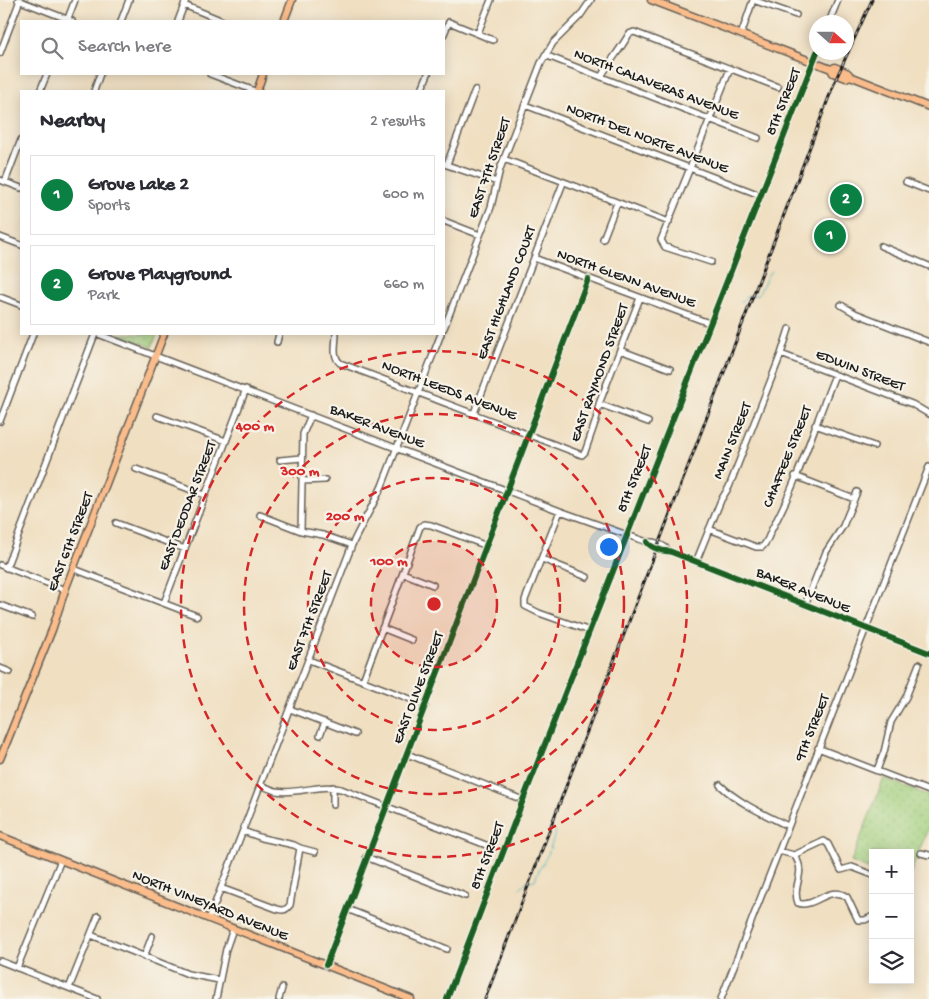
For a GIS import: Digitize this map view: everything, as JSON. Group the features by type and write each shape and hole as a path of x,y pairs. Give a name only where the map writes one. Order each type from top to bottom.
{"main road":[{"path":"284,20 292,0"},
{"path":"651,0 831,69 835,67 848,73 850,76 929,107"},
{"path":"256,90 263,75"},
{"name":"EAST 6TH STREET","path":"0,760 52,630 65,590 164,335"},
{"name":"NORTH VINEYARD AVENUE","path":"0,836 411,999"}],"street":[{"path":"0,53 19,0 67,20"},
{"path":"69,20 75,0"},
{"path":"121,20 129,0"},
{"path":"478,33 491,0"},
{"name":"EAST 7TH STREET","path":"445,325 491,207 504,159 524,105 545,56 557,38 580,16 591,0"},
{"path":"740,34 753,0 796,15"},
{"path":"832,15 838,0"},
{"path":"178,20 185,3 221,20"},
{"path":"445,32 449,22 493,40"},
{"path":"601,77 608,63 629,34 634,32 778,87"},
{"name":"NORTH CALAVERAS AVENUE","path":"545,56 758,138"},
{"name":"8TH STREET","path":"447,999 523,800 813,62"},
{"path":"710,262 665,248 661,240 730,69"},
{"path":"40,90 47,75"},
{"path":"94,90 100,75"},
{"path":"213,75 253,90"},
{"path":"421,90 428,75"},
{"path":"475,90 445,164 497,182"},
{"name":"NORTH DEL NORTE AVENUE","path":"524,105 760,195"},
{"path":"20,142 2,181 20,188"},
{"path":"504,159 669,222"},
{"path":"906,182 929,191"},
{"name":"EAST HIGHLAND COURT","path":"474,413 563,183"},
{"path":"603,239 617,203"},
{"path":"445,221 480,235"},
{"path":"0,237 20,245"},
{"path":"881,246 929,266"},
{"name":"NORTH GLENN AVENUE","path":"534,258 710,323"},
{"name":"EAST OLIVE STREET","path":"326,965 588,279"},
{"path":"0,297 20,305"},
{"name":"EAST RAYMOND STREET","path":"582,455 585,452 596,420 599,404 640,298"},
{"path":"842,306 929,342"},
{"name":"MAIN STREET","path":"696,562 721,500 729,487 789,329"},
{"path":"0,421 33,335"},
{"path":"65,590 3,566 97,335"},
{"name":"BAKER AVENUE","path":"100,335 560,511 647,542 658,544 668,551 929,653"},
{"path":"277,342 279,335"},
{"name":"NORTH LEEDS AVENUE","path":"336,335 335,359 346,366 582,455"},
{"name":"EAST 7TH STREET","path":"209,920 352,545 376,499 442,335"},
{"path":"620,350 670,370"},
{"name":"EDWIN STREET","path":"781,354 912,404 929,414"},
{"name":"CHAFFEE STREET","path":"709,529 756,547 762,547 766,543 835,375"},
{"name":"EAST DEODAR STREET","path":"164,603 246,390"},
{"path":"599,404 648,422"},
{"path":"301,532 303,434 311,415"},
{"path":"157,416 226,441"},
{"path":"815,425 874,446"},
{"path":"280,460 302,458"},
{"name":"9TH STREET","path":"721,999 818,748 927,481 929,467"},
{"path":"136,469 205,495"},
{"path":"795,476 854,499"},
{"path":"302,481 325,480"},
{"path":"805,605 826,552 843,526 857,492"},
{"path":"560,511 525,600 525,606 590,631"},
{"path":"260,515 301,532 323,535 352,545"},
{"path":"116,523 184,549"},
{"path":"362,680 420,527 424,524 487,546"},
{"path":"542,559 587,577"},
{"path":"74,569 197,616"},
{"path":"403,574 433,585"},
{"path":"0,605 32,617"},
{"path":"382,628 412,640"},
{"path":"309,660 426,704"},
{"path":"877,770 884,752 891,722 906,696 918,664"},
{"path":"0,668 10,672"},
{"path":"290,709 355,734"},
{"path":"320,735 325,722"},
{"path":"818,748 929,791"},
{"path":"407,754 523,800"},
{"path":"261,785 276,791 292,791 325,786 333,787 486,845"},
{"path":"720,785 750,808 788,826"},
{"path":"333,787 333,805"},
{"path":"243,831 315,852"},
{"path":"779,851 794,854 824,841 828,844 841,870 852,867 869,873"},
{"path":"221,888 284,911 290,905 300,848"},
{"path":"921,853 929,856"},
{"path":"794,854 800,865 797,884 798,904 804,905 821,897 838,893 847,896 858,920 862,921 869,918"},
{"path":"366,857 465,896"},
{"path":"17,968 61,860"},
{"path":"347,910 447,949"},
{"path":"70,988 98,916"},
{"path":"216,999 226,949 233,929"},
{"path":"90,935 188,974 220,980"},
{"path":"144,957 152,936"},
{"path":"0,961 97,999"},
{"path":"279,999 282,988"}],"green space":[{"path":"120,335 157,335 152,347"},
{"path":"884,778 929,796 929,826 914,864 914,849 869,849 869,869 851,862"}],"waterway":[{"path":"741,302 747,296 758,295 769,273 772,271"},
{"path":"520,888 526,882 535,880 548,854 556,831"}],"railway":[{"path":"485,999 835,81 872,0"}],"cycle path":[{"path":"447,999 523,800 814,60"},
{"path":"326,965 588,279"},
{"path":"647,542 657,549 669,551 929,653"}],"place":[{"name":"Grove Playground","path":"846,200"},
{"name":"Grove Lake 2","path":"830,236"}]}
